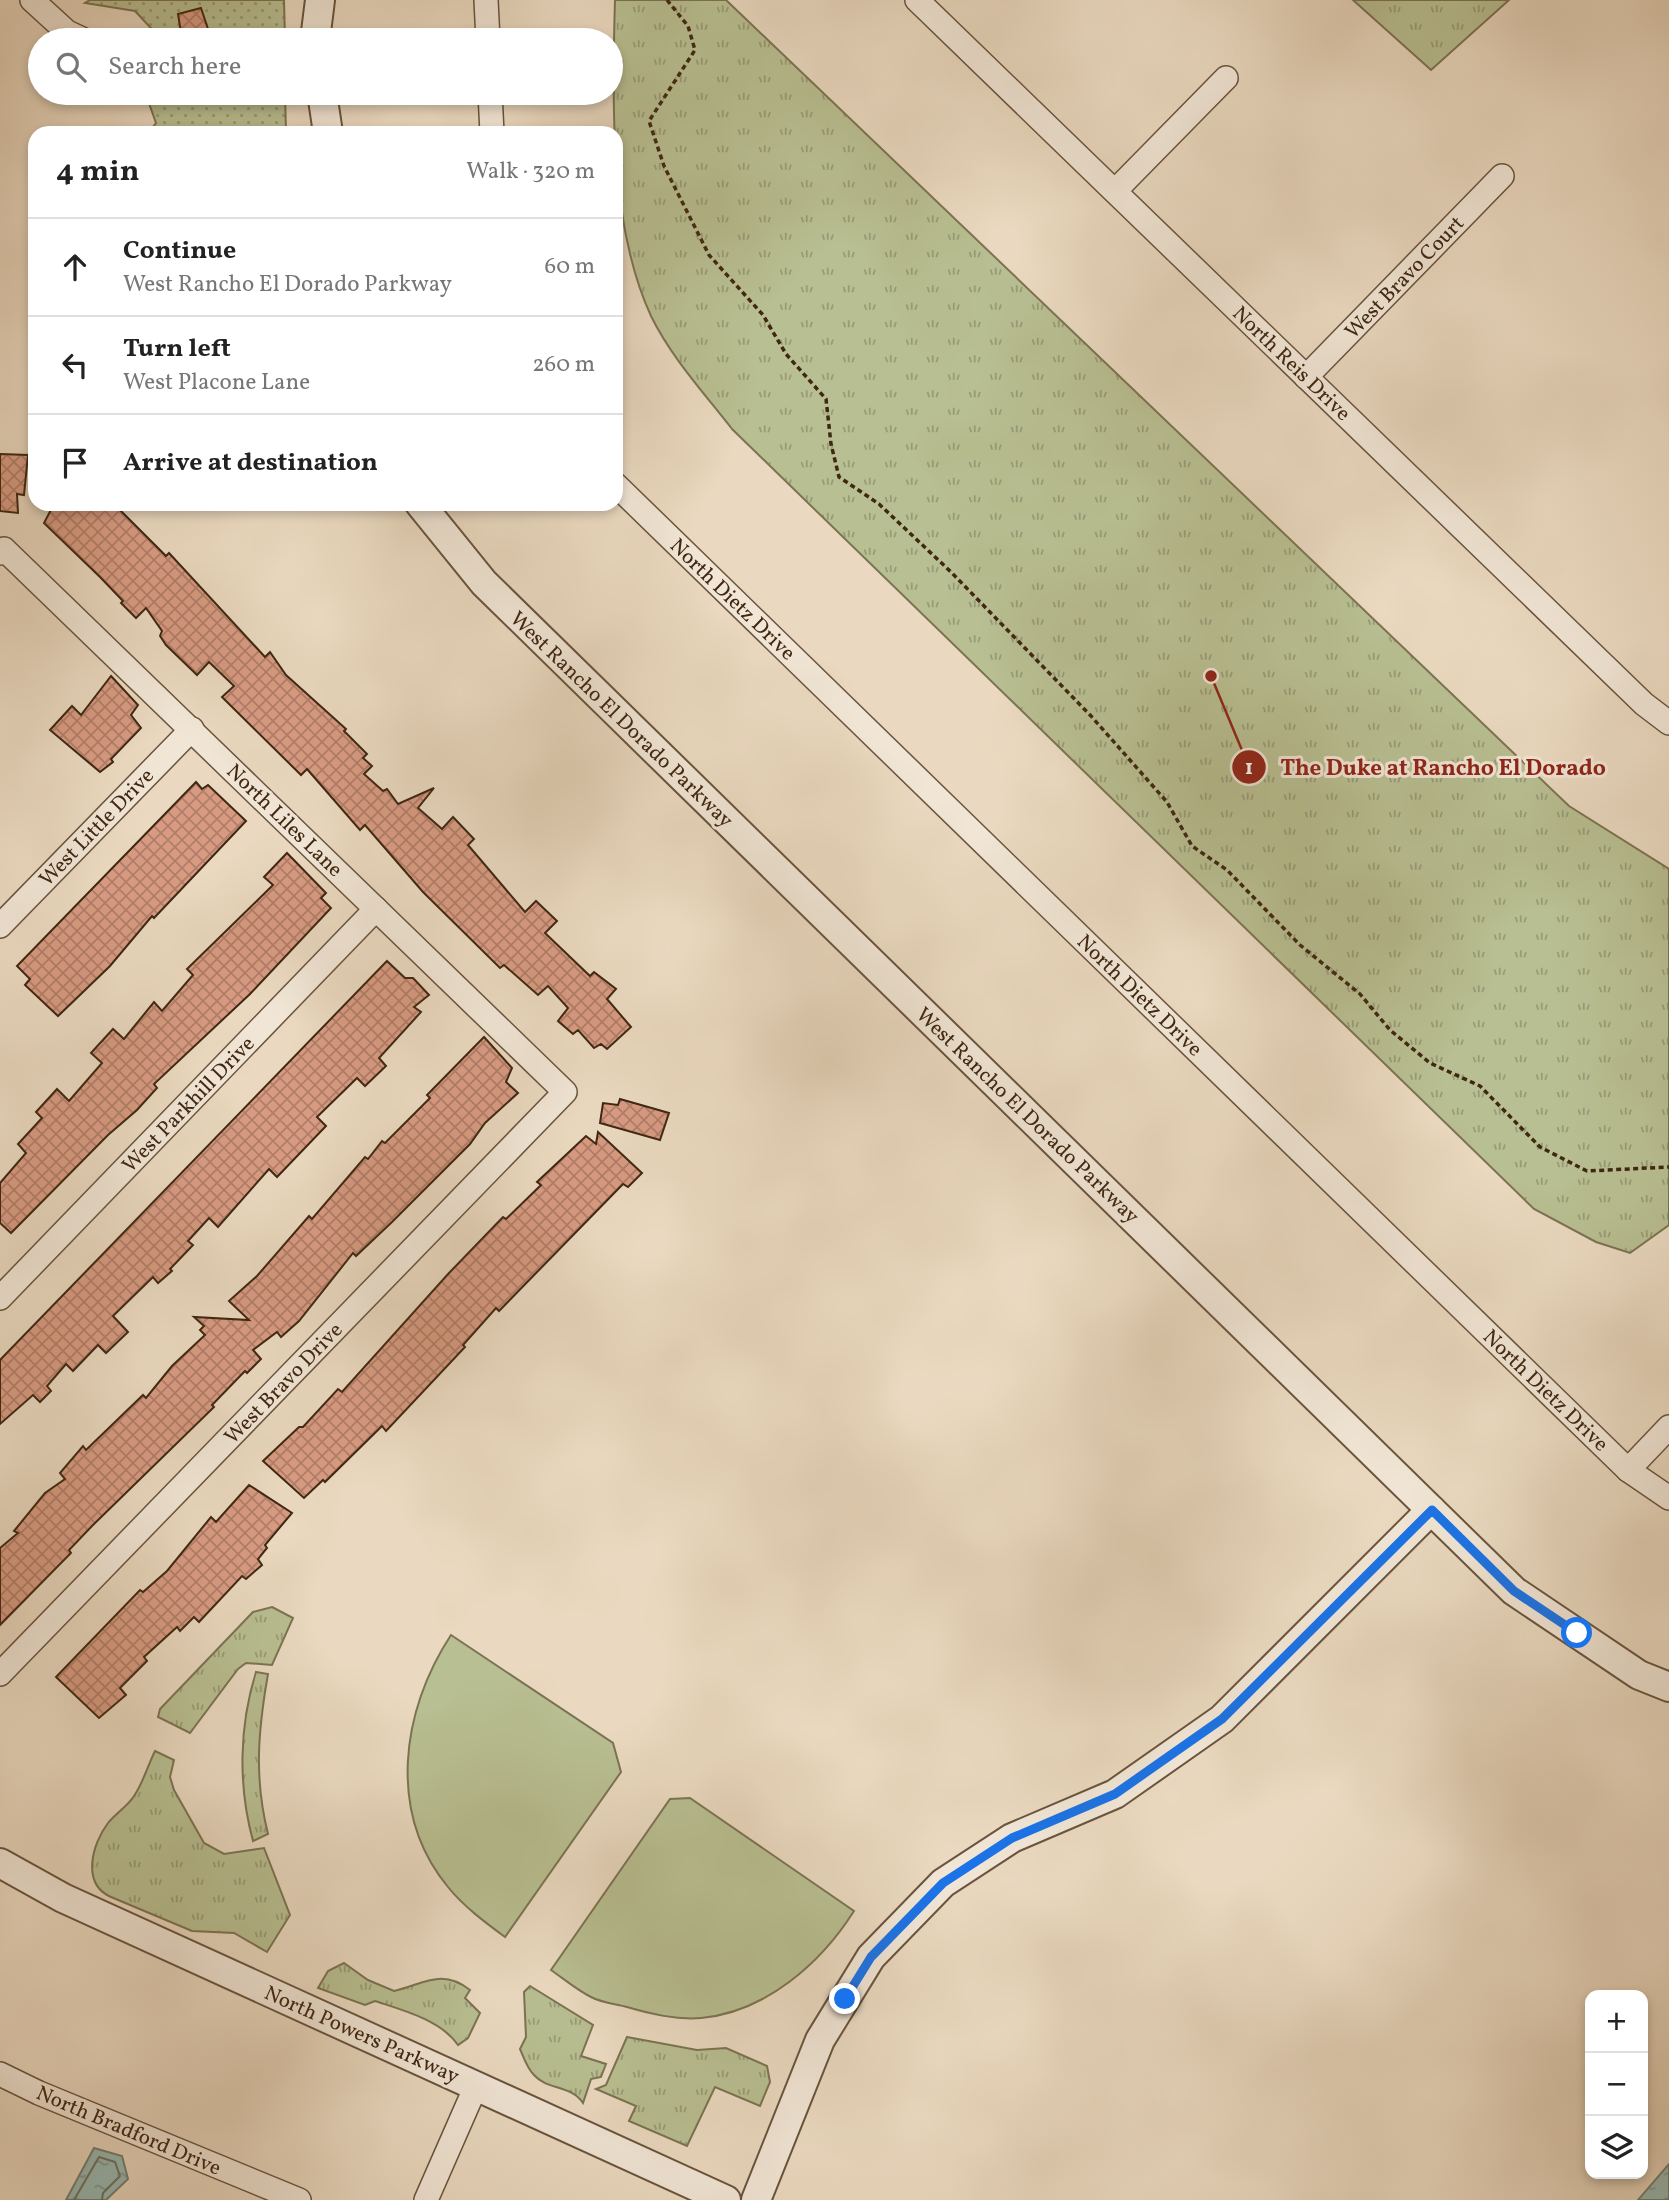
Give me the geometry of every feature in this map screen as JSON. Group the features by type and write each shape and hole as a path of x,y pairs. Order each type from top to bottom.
{"street":[{"path":"32,0 63,28"},
{"path":"316,28 320,0"},
{"path":"486,0 487,28"},
{"name":"North Reis Drive","path":"917,0 1634,694 1669,723"},
{"path":"1115,191 1227,78"},
{"path":"324,105 327,126"},
{"path":"491,105 492,126"},
{"name":"West Bravo Court","path":"1306,377 1502,176"},
{"name":"North Dietz Drive","path":"623,492 1628,1470 1669,1498"},
{"name":"West Rancho El Dorado Parkway","path":"426,511 484,583 1514,1591 1639,1675 1669,1687"},
{"name":"North Liles Lane","path":"2,551 192,729 565,1093"},
{"name":"West Little Drive","path":"0,926 192,729"},
{"name":"West Parkhill Drive","path":"0,1298 376,909"},
{"name":"West Bravo Drive","path":"0,1674 565,1093"},
{"path":"1628,1470 1669,1427"},
{"path":"756,2200 820,2040 871,1957 943,1883 1012,1838 1115,1794 1222,1719 1432,1510"},
{"name":"North Powers Parkway","path":"0,1863 63,1898 726,2200"},
{"name":"North Bradford Drive","path":"0,2074 39,2093 299,2200"},
{"path":"426,2200 476,2086"}],"path":[{"path":"667,0 688,26 695,50 649,121 664,166 709,255 763,315 786,354 826,399 831,444 839,477 879,504 951,572 1091,716 1167,802 1192,846 1227,870 1300,945 1360,994 1390,1030 1430,1063 1480,1086 1539,1147 1587,1171 1669,1167"}],"green space":[{"path":"90,0 284,0 285,28 151,28 135,11 85,3"},
{"path":"615,0 726,0 1569,806 1669,869 1669,1225 1630,1253 1596,1242 1534,1209 732,429 668,346 651,316 637,280 623,219 623,126 614,126 614,105 623,105 623,28 614,28"},
{"path":"1353,0 1509,0 1431,70"},
{"path":"150,105 285,105 286,126 154,126 156,123"},
{"path":"272,1607 293,1618 272,1665 246,1663 238,1669 190,1733 158,1717 160,1709 253,1612"},
{"path":"451,1635 613,1743 621,1772 505,1937 448,1887 429,1858 416,1827 409,1795 408,1762 412,1729 421,1696"},
{"path":"256,1672 268,1674 262,1715 259,1774 268,1834 253,1841 245,1799 243,1756 246,1713"},
{"path":"155,1751 174,1760 170,1777 174,1790 204,1843 224,1854 264,1848 290,1915 267,1952 234,1933 192,1931 111,1897 96,1883 92,1863 97,1842 108,1823 134,1796"},
{"path":"690,1798 854,1911 825,1949 790,1982 748,2006 725,2014 701,2018 673,2017 591,1997 551,1970 670,1799"},
{"path":"344,1963 368,1980 394,1991 433,1980 460,1983 470,1990 465,1998 480,2013 468,2038 458,2045 442,2029 420,2017 375,2001 365,2005 318,1988 328,1971"},
{"path":"530,1986 593,2025 581,2056 606,2064 601,2077 591,2079 583,2103 572,2093 539,2080 526,2063 520,2049 526,2037 524,1992"},
{"path":"627,2037 697,2050 726,2048 767,2066 770,2082 760,2106 715,2087 687,2146 629,2121 636,2106 596,2089 606,2085"}],"water":[{"path":"94,2148 122,2156 128,2179 106,2200 66,2200"},
{"path":"1669,2164 1669,2200 1638,2200"}],"building":[{"path":"201,8 208,28 180,28 178,14"},
{"path":"0,454 28,455 24,495 17,494 18,513 0,511"},
{"path":"50,511 121,511 166,556 169,553 265,657 270,652 286,675 346,729 344,731 367,754 363,758 372,766 364,774 383,791 387,789 398,804 434,788 418,808 442,829 453,817 474,839 468,845 525,912 536,901 557,921 545,933 590,976 594,972 616,989 607,999 631,1027 607,1049 601,1044 594,1048 578,1030 573,1034 558,1021 568,1008 548,986 538,995 504,965 500,968 423,892 365,825 360,830 307,769 301,775 222,697 234,686 209,662 197,675 166,645 160,636 162,631 146,608 136,618 100,577 44,523"},
{"path":"111,676 138,705 131,715 141,728 111,759 113,762 100,772 50,730 72,706 81,715"},
{"path":"196,782 202,789 208,785 246,821 154,918 152,916 110,966 58,1016 25,985 30,979 17,966"},
{"path":"287,853 326,893 321,898 331,908 250,994 154,1084 157,1088 137,1110 108,1135 11,1233 0,1223 0,1183 26,1153 18,1144 42,1118 36,1112 57,1089 69,1101 102,1063 91,1053 113,1029 124,1039 154,1002 162,1011 193,975 187,969 273,885 264,877"},
{"path":"387,961 405,978 413,978 429,995 414,1007 421,1012 379,1058 386,1066 365,1086 357,1078 317,1117 326,1126 277,1177 269,1169 218,1227 209,1218 188,1241 193,1245 170,1269 172,1271 158,1283 153,1277 113,1316 128,1332 106,1353 98,1345 73,1371 66,1364 47,1386 51,1391 40,1402 33,1395 0,1424 0,1360"},
{"path":"484,1037 512,1068 506,1082 518,1093 485,1123 470,1144 392,1222 356,1256 353,1253 299,1321 281,1337 277,1332 253,1350 261,1359 247,1373 245,1371 212,1405 214,1407 92,1526 69,1550 71,1553 0,1625 0,1548 18,1533 14,1531 45,1493 65,1479 60,1473 83,1446 86,1450 143,1395 146,1398 172,1366 205,1335 200,1330 204,1326 194,1317 249,1320 229,1301 257,1276 309,1216 312,1219 365,1157 368,1159 382,1141 385,1143 430,1098 427,1095"},
{"path":"620,1099 669,1113 660,1140 600,1123 603,1103 618,1105"},
{"path":"598,1132 642,1173 628,1187 623,1184 499,1311 496,1308 463,1345 465,1347 386,1431 382,1426 325,1482 323,1480 304,1498 263,1461 299,1427 303,1427 338,1389 342,1392 449,1273 503,1217 506,1219 541,1185 537,1182 586,1136 596,1144"},
{"path":"249,1485 292,1513 265,1545 267,1548 258,1559 262,1565 246,1579 242,1576 199,1622 194,1617 180,1631 177,1627 144,1657 147,1661 120,1688 126,1695 99,1718 56,1677 140,1590 143,1592 167,1571 211,1517 216,1522"}],"place":[{"name":"The Duke at Rancho El Dorado","path":"1211,676"}],"route":[{"path":"845,1999 871,1957 943,1883 1012,1838 1115,1794 1222,1719 1339,1599 1432,1510 1514,1591 1577,1633"}]}
